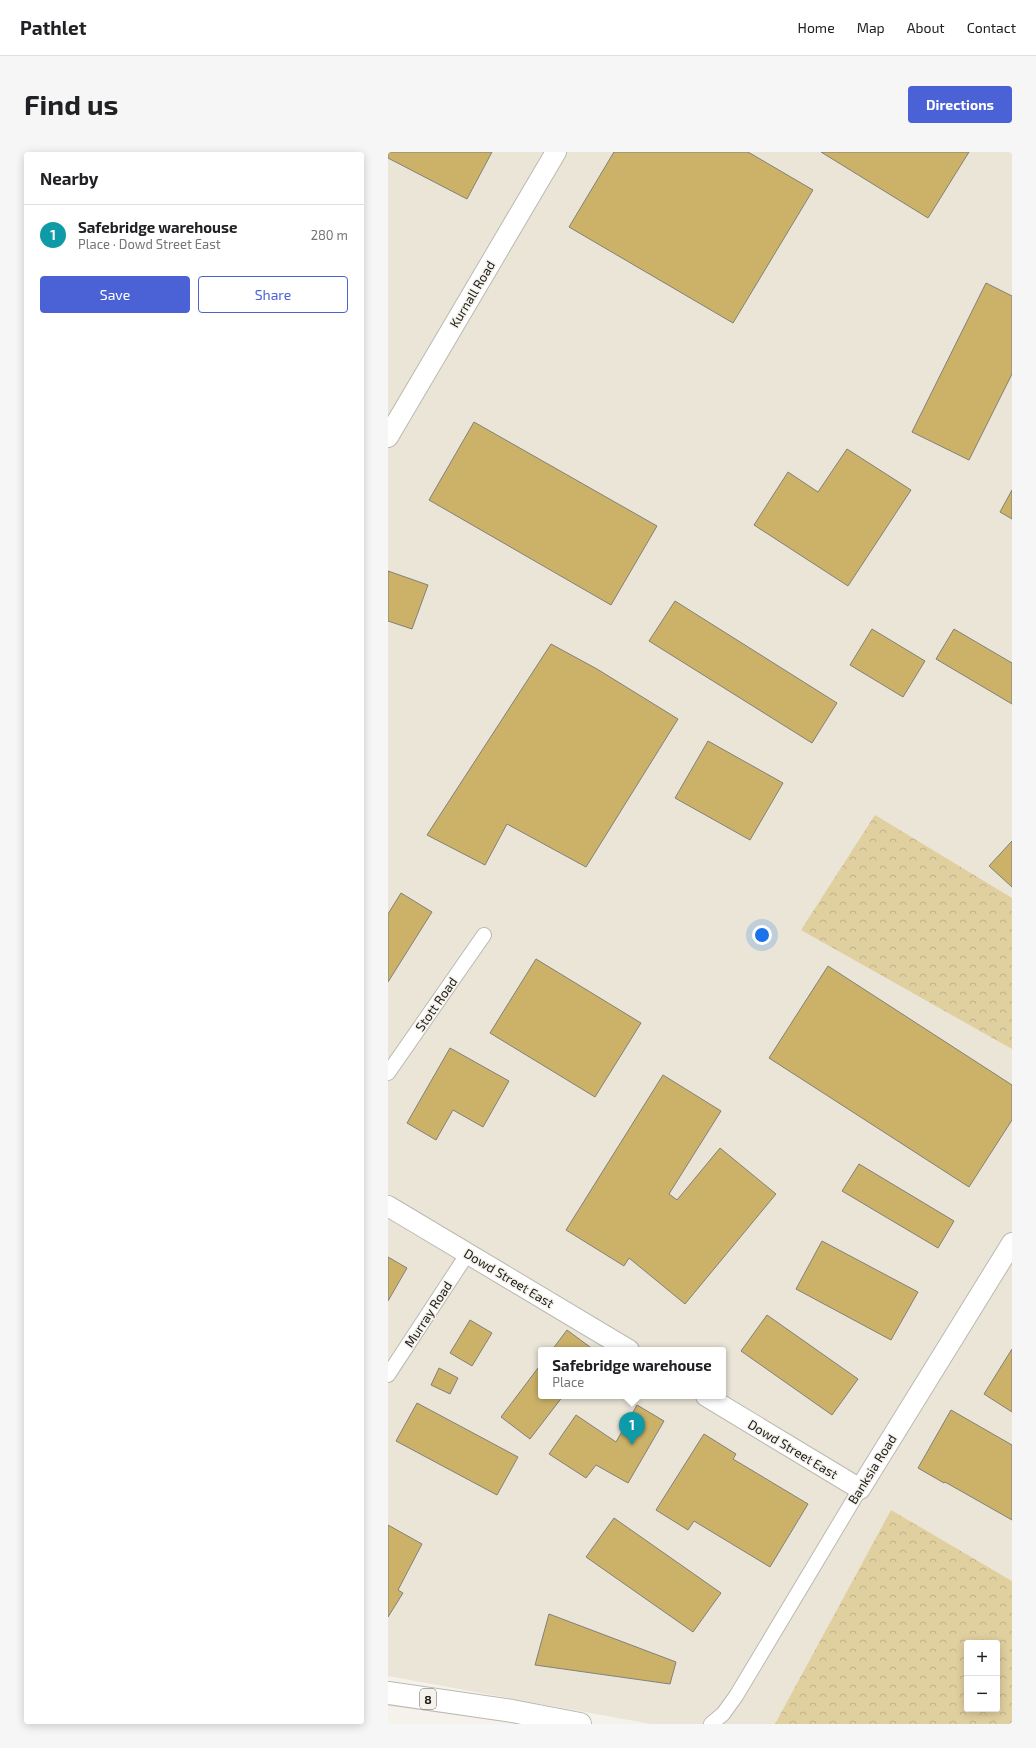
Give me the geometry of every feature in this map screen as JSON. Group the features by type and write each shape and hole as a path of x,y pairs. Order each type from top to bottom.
{"highway":[{"name":"8","path":"388,1693 490,1708 580,1724"}],"street":[{"name":"Kurnall Road","path":"388,437 556,152"},
{"name":"Stott Road","path":"388,1073 484,935"},
{"name":"Dowd Street East","path":"388,1206 624,1347"},
{"name":"Banksia Road","path":"711,1724 723,1714 736,1696 860,1489 1012,1244"},
{"name":"Murray Road","path":"388,1375 468,1253"},
{"name":"Dowd Street East","path":"711,1399 860,1489"},
{"name":"Banksia Road","path":"727,1724 730,1710 736,1696"}],"shaded area":[{"path":"388,152 1012,152 1012,1581 891,1511 775,1724 651,1724 388,1676"}],"green space":[{"path":"875,815 1012,898 1012,1049 801,930"},
{"path":"891,1510 1012,1581 1012,1724 775,1724"}],"building":[{"path":"388,152 492,152 467,199 388,158"},
{"path":"614,152 748,152 813,190 733,323 569,227"},
{"path":"821,152 969,152 928,218"},
{"path":"986,283 1012,296 1012,374 969,460 912,432"},
{"path":"474,422 657,526 611,605 429,500"},
{"path":"847,449 911,490 848,586 754,525 788,472 818,492"},
{"path":"1012,490 1012,519 1000,512"},
{"path":"388,571 428,585 412,629 388,621"},
{"path":"675,601 837,703 812,743 649,641"},
{"path":"872,629 925,661 903,697 850,665"},
{"path":"954,629 1012,663 1012,704 936,659"},
{"path":"551,644 597,669 678,719 586,867 507,824 485,865 427,835"},
{"path":"708,741 783,783 750,840 675,798"},
{"path":"1012,841 1012,887 989,866"},
{"path":"401,893 432,912 388,982 388,914"},
{"path":"536,959 641,1023 595,1097 490,1033"},
{"path":"828,966 1012,1085 1012,1120 969,1187 769,1058"},
{"path":"450,1048 509,1081 483,1127 453,1110 436,1140 407,1123"},
{"path":"663,1075 721,1111 669,1194 677,1200 720,1148 776,1194 685,1304 629,1258 624,1266 566,1230"},
{"path":"859,1164 954,1221 938,1248 842,1191"},
{"path":"822,1241 918,1292 891,1340 796,1289"},
{"path":"388,1257 407,1268 388,1301"},
{"path":"767,1315 858,1379 832,1415 741,1351"},
{"path":"470,1320 492,1333 472,1366 450,1353"},
{"path":"567,1330 590,1347 554,1347"},
{"path":"1012,1349 1012,1412 984,1394"},
{"path":"439,1368 458,1378 450,1394 431,1385"},
{"path":"538,1368 538,1399 561,1399 530,1439 501,1417"},
{"path":"417,1403 518,1457 497,1495 396,1441"},
{"path":"637,1405 664,1421 628,1483 596,1465 586,1478 549,1454 576,1415 616,1442"},
{"path":"951,1410 1012,1445 1012,1520 918,1468"},
{"path":"704,1434 736,1454 733,1459 808,1504 770,1567 694,1521 688,1530 656,1510"},
{"path":"614,1518 721,1593 693,1632 586,1557"},
{"path":"388,1525 422,1544 398,1590 403,1593 388,1617"},
{"path":"549,1614 676,1662 670,1684 535,1665"}],"place":[{"name":"Safebridge warehouse","path":"632,1445"}]}
